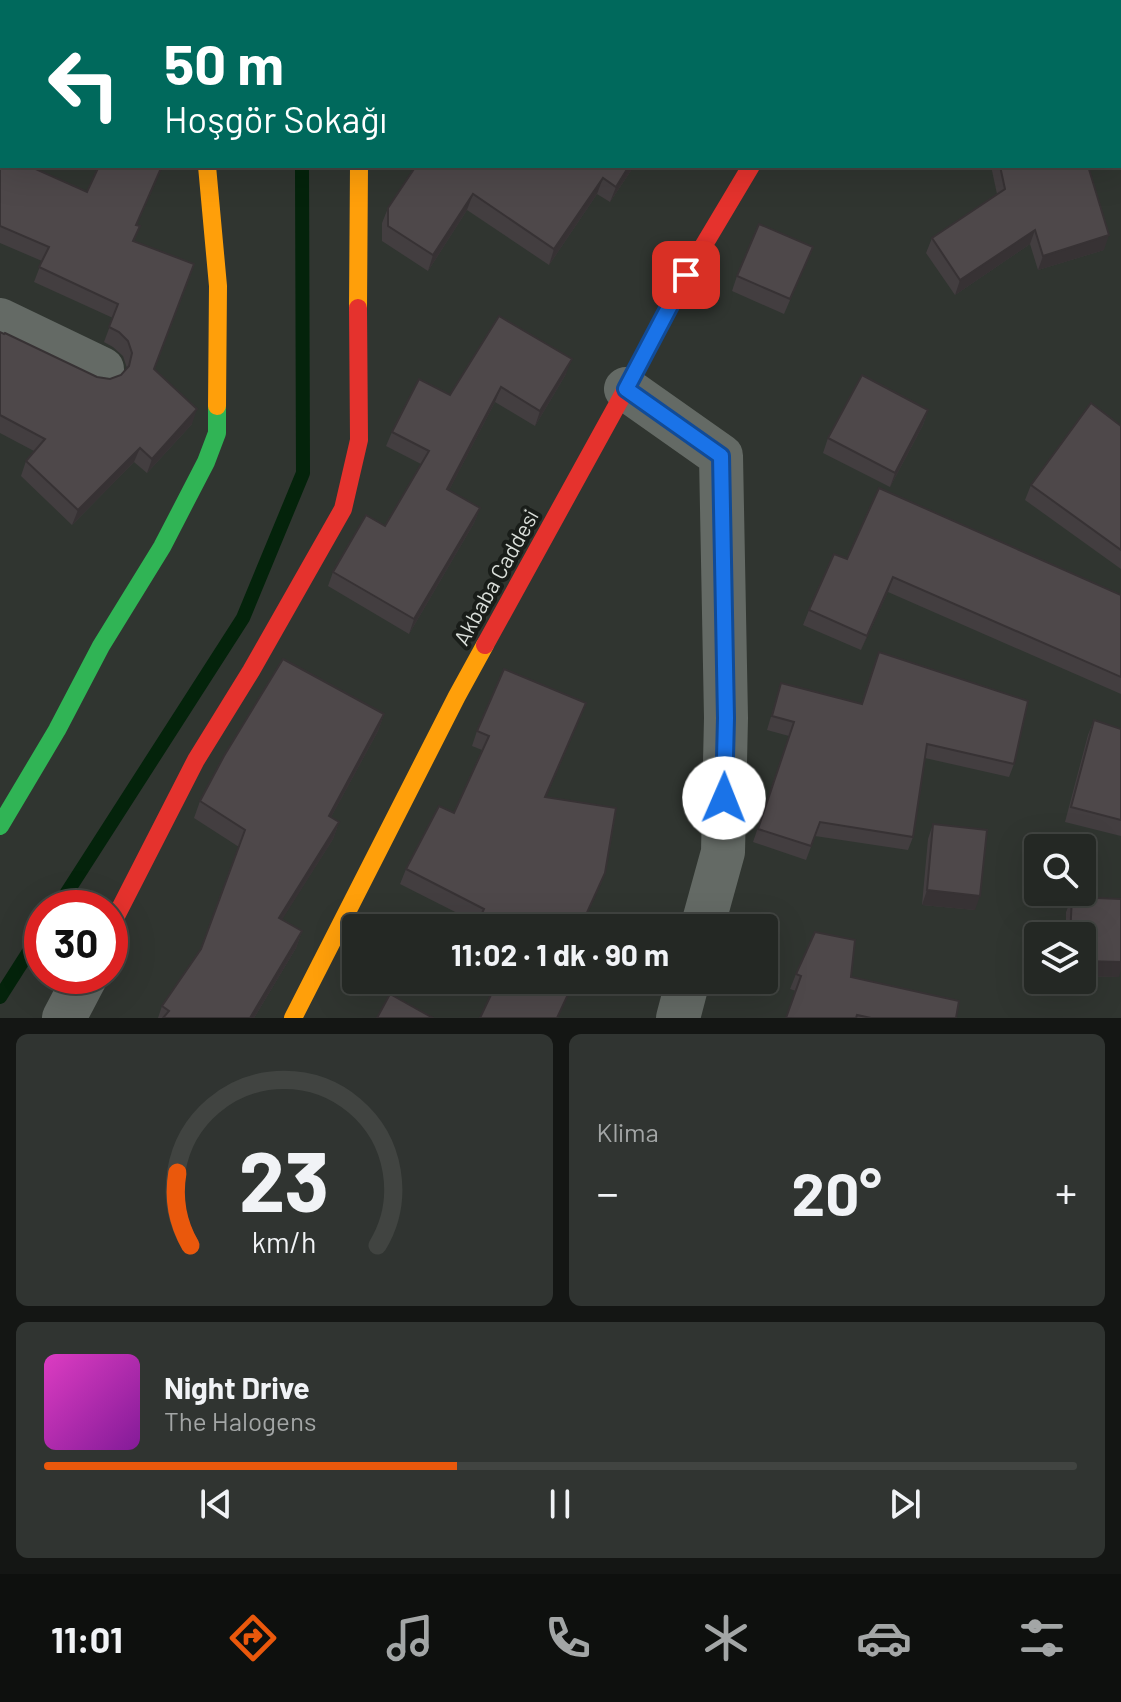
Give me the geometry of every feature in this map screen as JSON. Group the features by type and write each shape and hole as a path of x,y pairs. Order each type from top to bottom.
{"street":[{"path":"0,826 57,730 101,646 162,547 206,462 217,433 218,286 207,168"},
{"path":"128,893 196,760 251,671 343,509 359,440 359,168"},
{"name":"Akbaba Caddesi","path":"293,1018 457,696 686,275 750,168"},
{"path":"0,320 102,369"},
{"path":"626,389 721,456 726,718 723,852 706,914"},
{"path":"64,1018 77,994"},
{"path":"678,1018 684,994"}],"building":[{"path":"0,168 33,168 87,192 98,168 161,168 136,225 140,226 133,241 194,264 154,369 197,409 152,459 140,448 78,510 26,461 45,439 0,415 0,332 97,377 110,379 121,375 129,366 132,353 128,341 109,327 118,304 39,267 49,247 0,226"},
{"path":"415,168 628,168 616,187 603,178 554,249 473,194 433,255 388,226 388,208"},
{"path":"1000,168 1089,168 1109,235 1043,256 1035,230 960,280 932,238 1005,189"},
{"path":"759,224 813,247 790,299 737,276"},
{"path":"499,316 572,359 540,411 501,387 447,489 480,508 414,619 333,572 366,515 385,526 429,451 392,432 419,379 450,395"},
{"path":"862,375 928,410 895,473 828,438"},
{"path":"1091,403 1121,426 1121,550 1031,485"},
{"path":"879,488 1121,595 1121,677 893,577 867,636 809,610 834,554 847,559"},
{"path":"879,652 1028,701 1014,764 927,744 913,837 820,822 811,846 758,829 794,722 772,716 781,683 862,704"},
{"path":"283,659 384,714 329,816 339,822 279,918 302,931 250,1018 163,1018 169,1011 162,1006 201,949 245,830 200,801"},
{"path":"504,669 586,703 545,797 616,808 605,873 586,914 482,914 484,909 406,869 439,806 454,813 489,736 477,731"},
{"path":"1094,720 1121,729 1121,820 1071,807"},
{"path":"933,824 987,830 980,896 927,890"},
{"path":"1096,898 1121,899 1121,962 1096,961 1096,922 1071,922 1072,906 1096,906"},
{"path":"815,932 855,940 851,977 959,1001 956,1018 871,1018 857,1015 856,1018 786,1018 801,976 796,974"},
{"path":"390,994 433,1018 377,1018"},
{"path":"491,994 568,994 557,1018 480,1018"}],"waterway":[{"path":"69,890 243,618 303,473 302,168"},
{"path":"0,997 24,959"}],"traffic: fast":[{"path":"0,826 57,730 101,646 162,547 206,462 217,433 217,406"}],"traffic: slow":[{"path":"207,168 218,286 217,406"},
{"path":"358,308 359,168"},
{"path":"293,1018 485,645"}],"traffic: jam":[{"path":"485,645 686,275 750,168"},
{"path":"128,893 196,760 251,671 343,509 359,440 358,308"}],"route":[{"path":"686,275 626,389 721,456 726,718 724,798"}]}
